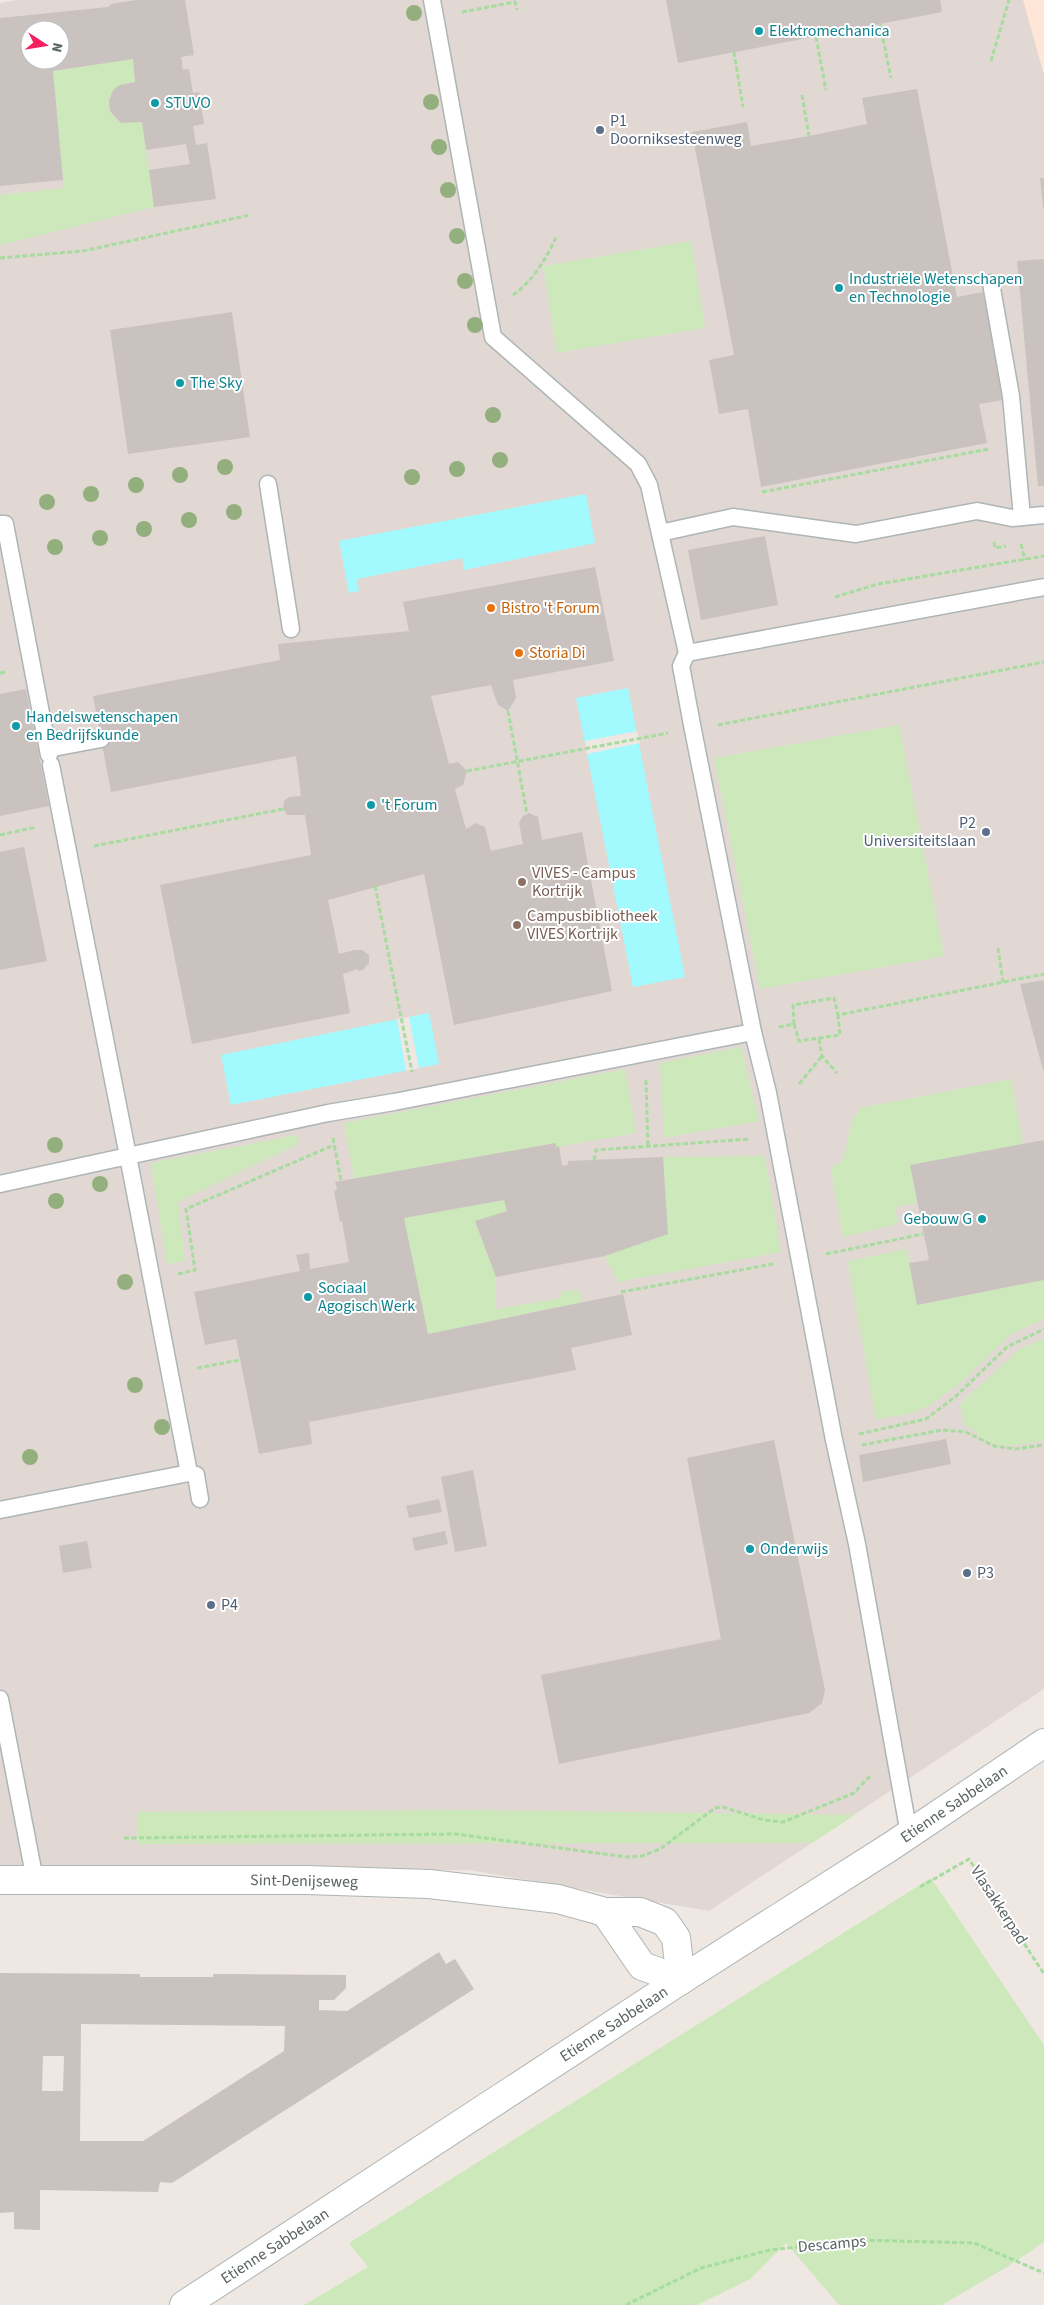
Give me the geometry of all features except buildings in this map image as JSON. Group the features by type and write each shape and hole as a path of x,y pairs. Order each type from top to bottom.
{"street":[{"name":"Etienne Sabbelaan","path":"184,2305 681,1980 909,1834 1044,1743"},
{"name":"Sint-Denijseweg","path":"0,1880 306,1880 429,1884 558,1898 605,1912 640,1912 665,1922 676,1938 681,1980"},
{"path":"605,1912 642,1966 681,1980"}],"lane":[{"path":"432,0 493,337 638,464 650,485 687,653 682,666 693,730 753,1032 768,1093 835,1446 856,1544 909,1834"},
{"path":"991,283 1010,396 1022,518"},
{"path":"268,484 291,629"},
{"path":"660,533 733,517 856,534 977,511 1012,518 1044,515"},
{"path":"0,524 5,524 66,851 153,1281 189,1473"},
{"path":"687,653 1044,587"},
{"path":"49,756 101,739"},
{"path":"0,1184 328,1113 644,1055 753,1032"},
{"path":"0,1510 189,1473 196,1475 200,1499"},
{"path":"0,1699 35,1880"}],"path":[{"path":"991,60 1009,1"},
{"path":"435,18 515,2 517,10"},
{"path":"880,24 891,78"},
{"path":"816,36 826,90"},
{"path":"734,52 743,107"},
{"path":"802,95 809,136"},
{"path":"0,258 83,251 250,215"},
{"path":"488,312 521,290 548,256 556,237"},
{"path":"756,492 992,448"},
{"path":"693,730 1044,662"},
{"path":"508,710 527,814"},
{"path":"467,771 638,738"},
{"path":"66,851 283,809"},
{"path":"0,835 61,822"},
{"path":"375,886 412,1070"},
{"path":"998,948 1003,982"},
{"path":"838,1015 1044,974"},
{"path":"834,998 838,1015 840,1034 799,1041 794,1024 793,1005 834,998"},
{"path":"753,1032 794,1024"},
{"path":"819,1039 822,1056 837,1073"},
{"path":"644,1055 648,1148"},
{"path":"799,1084 822,1056"},
{"path":"328,1113 341,1181"},
{"path":"594,1160 596,1150 648,1148 776,1137"},
{"path":"153,1281 194,1270 186,1209 334,1144"},
{"path":"621,1292 923,1234"},
{"path":"835,1446 926,1419 955,1397 1007,1347 1044,1328"},
{"path":"170,1373 240,1360"},
{"path":"835,1446 942,1430 966,1432 994,1446 1008,1448 1044,1445"},
{"path":"124,1838 456,1834 627,1857 642,1856 660,1849 715,1808 724,1807 764,1820 783,1822 854,1792 872,1774"},
{"name":"Vlasakkerpad","path":"920,1887 969,1858 1044,1974"},
{"name":"Descamps","path":"626,2305 701,2268 770,2250 859,2240 974,2244 1044,2273"}],"shaded area":[{"name":"VIVES - Campus Kortrijk","path":"18,0 1023,0 1044,75 1044,1689 709,1911 469,1870 0,1872 0,3"},
{"path":"1023,0 1044,0 1044,75"}],"green space":[{"path":"133,59 135,82 126,84 113,91 108,103 110,110 121,123 142,122 154,207 0,245 0,195 64,188 53,71 70,70 70,68"},
{"path":"691,241 705,328 557,353 543,266"},
{"path":"899,725 944,956 760,989 714,758"},
{"path":"741,1047 759,1121 664,1138 660,1063"},
{"path":"625,1069 636,1133 556,1147 555,1143 354,1179 344,1123"},
{"path":"1011,1079 1023,1144 910,1165 917,1203 895,1207 898,1224 843,1237 831,1169 843,1160 852,1121 860,1108"},
{"path":"297,1135 298,1144 178,1202 185,1261 167,1264 151,1163"},
{"path":"765,1156 781,1252 618,1282 605,1256 668,1234 663,1157"},
{"path":"504,1200 507,1211 475,1222 496,1277 496,1309 561,1298 561,1292 579,1290 583,1302 428,1334 404,1218"},
{"path":"907,1249 917,1305 1044,1280 1044,1319 1011,1334 960,1383 933,1403 913,1413 876,1419 848,1261"},
{"path":"1044,1338 1044,1440 1012,1445 996,1444 965,1426 960,1404 1020,1349"},
{"path":"463,1810 855,1815 812,1843 138,1844 138,1812"},
{"path":"931,1878 1044,2045 1044,2242 1007,2267 942,2305 839,2305 786,2243 750,2279 697,2305 304,2305 368,2267 349,2243"}],"water":[{"path":"586,494 595,543 464,570 462,558 357,579 359,591 349,593 339,541"},
{"path":"628,688 685,977 633,987 576,698"},
{"path":"429,1013 439,1064 231,1105 221,1055"}],"pier":[{"path":"637,731 640,743 587,754 585,741"},
{"path":"409,1017 419,1068 406,1071 397,1019"}],"place":[{"name":"Elektromechanica","path":"759,31"},
{"name":"STUVO","path":"155,103"},
{"name":"P1 Doorniksesteenweg","path":"600,130"},
{"name":"Industriële Wetenschapen en Technologie","path":"839,288"},
{"name":"The Sky","path":"180,383"},
{"name":"Bistro 't Forum","path":"491,608"},
{"name":"Storia Di","path":"519,653"},
{"name":"Handelswetenschapen en Bedrijfskunde","path":"16,726"},
{"name":"'t Forum","path":"371,805"},
{"name":"P2 Universiteitslaan","path":"986,832"},
{"name":"VIVES - Campus Kortrijk","path":"522,882"},
{"name":"Campusbibliotheek VIVES Kortrijk","path":"517,925"},
{"name":"Gebouw G","path":"982,1219"},
{"name":"Sociaal Agogisch Werk","path":"308,1297"},
{"name":"Onderwijs","path":"750,1549"},
{"name":"P3","path":"967,1573"},
{"name":"P4","path":"211,1605"}]}
